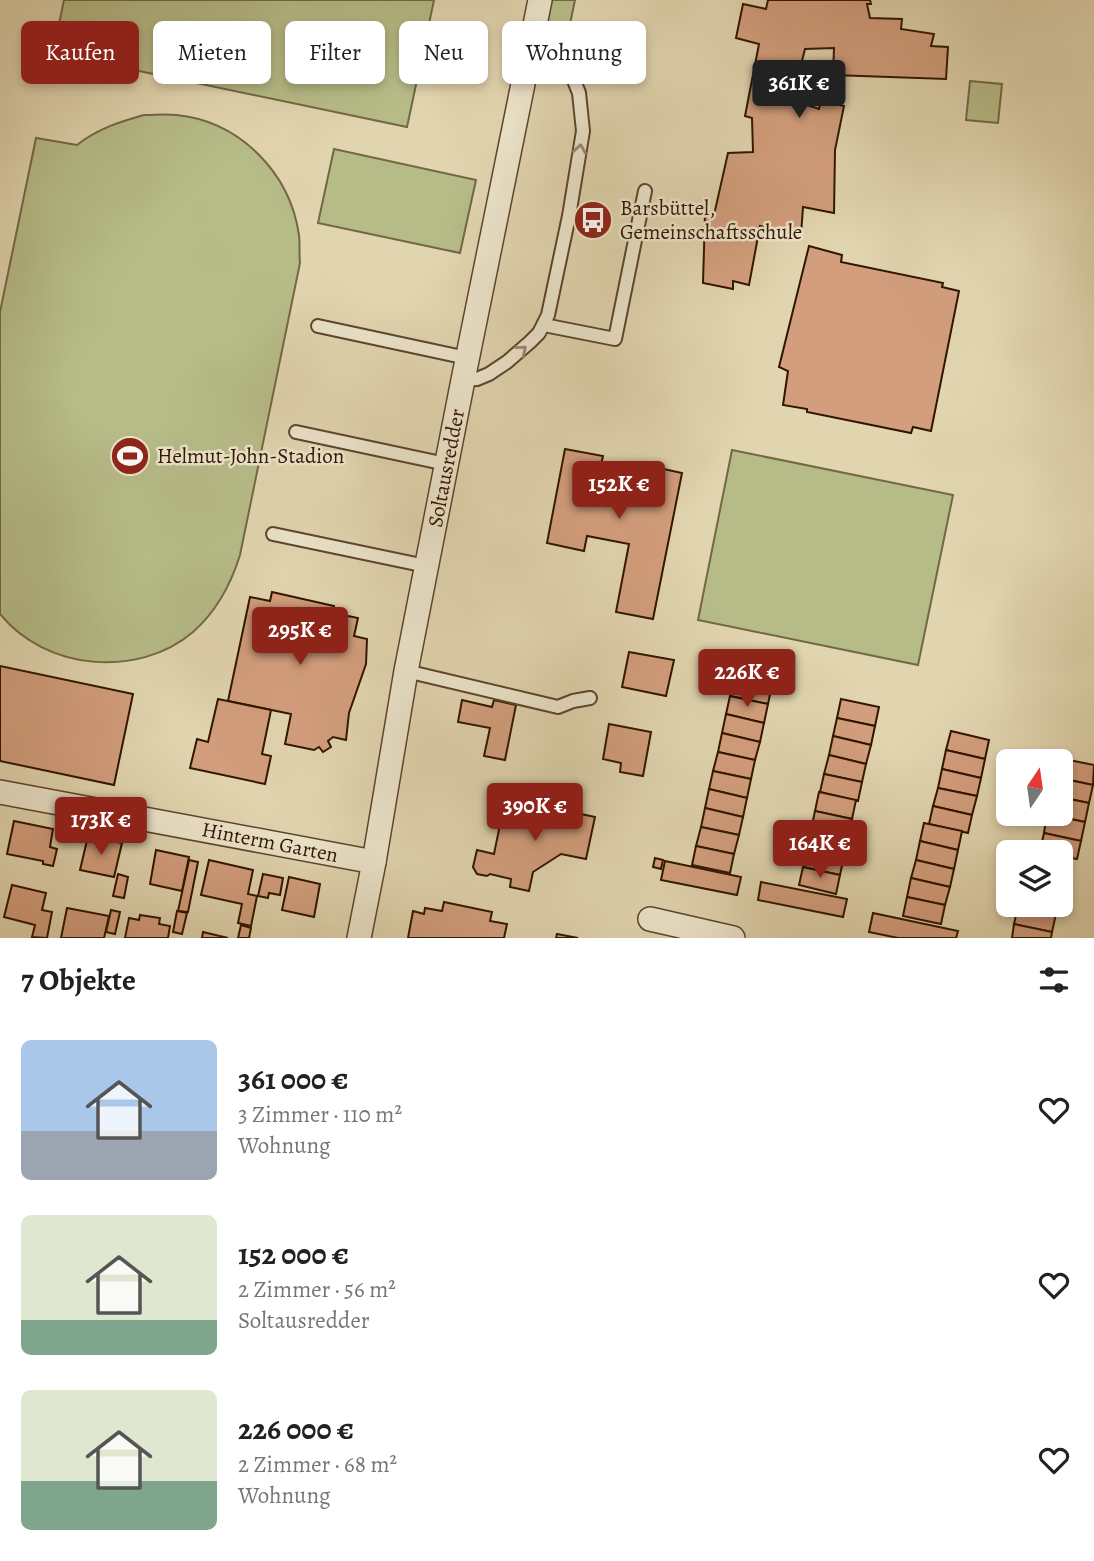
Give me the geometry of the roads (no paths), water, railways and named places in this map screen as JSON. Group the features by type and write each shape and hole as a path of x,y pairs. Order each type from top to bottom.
{"street":[{"name":"Soltausredder","path":"536,21 540,0"},
{"name":"Soltausredder","path":"359,938 426,566 523,84"},
{"name":"Hinterm Garten","path":"0,792 374,862"},
{"path":"650,919 733,938"}],"lane":[{"path":"318,326 465,369 477,379 498,368 530,342 544,325 548,315 569,216 581,144 582,115 575,84"},
{"path":"544,325 615,339 645,191"},
{"path":"296,432 446,464"},
{"path":"273,534 426,566"},
{"path":"406,671 558,707 590,698"}],"place":[{"name":"Barsbüttel, Gemeinschaftsschule","path":"593,220"},
{"name":"Helmut-John-Stadion","path":"130,456"}]}
